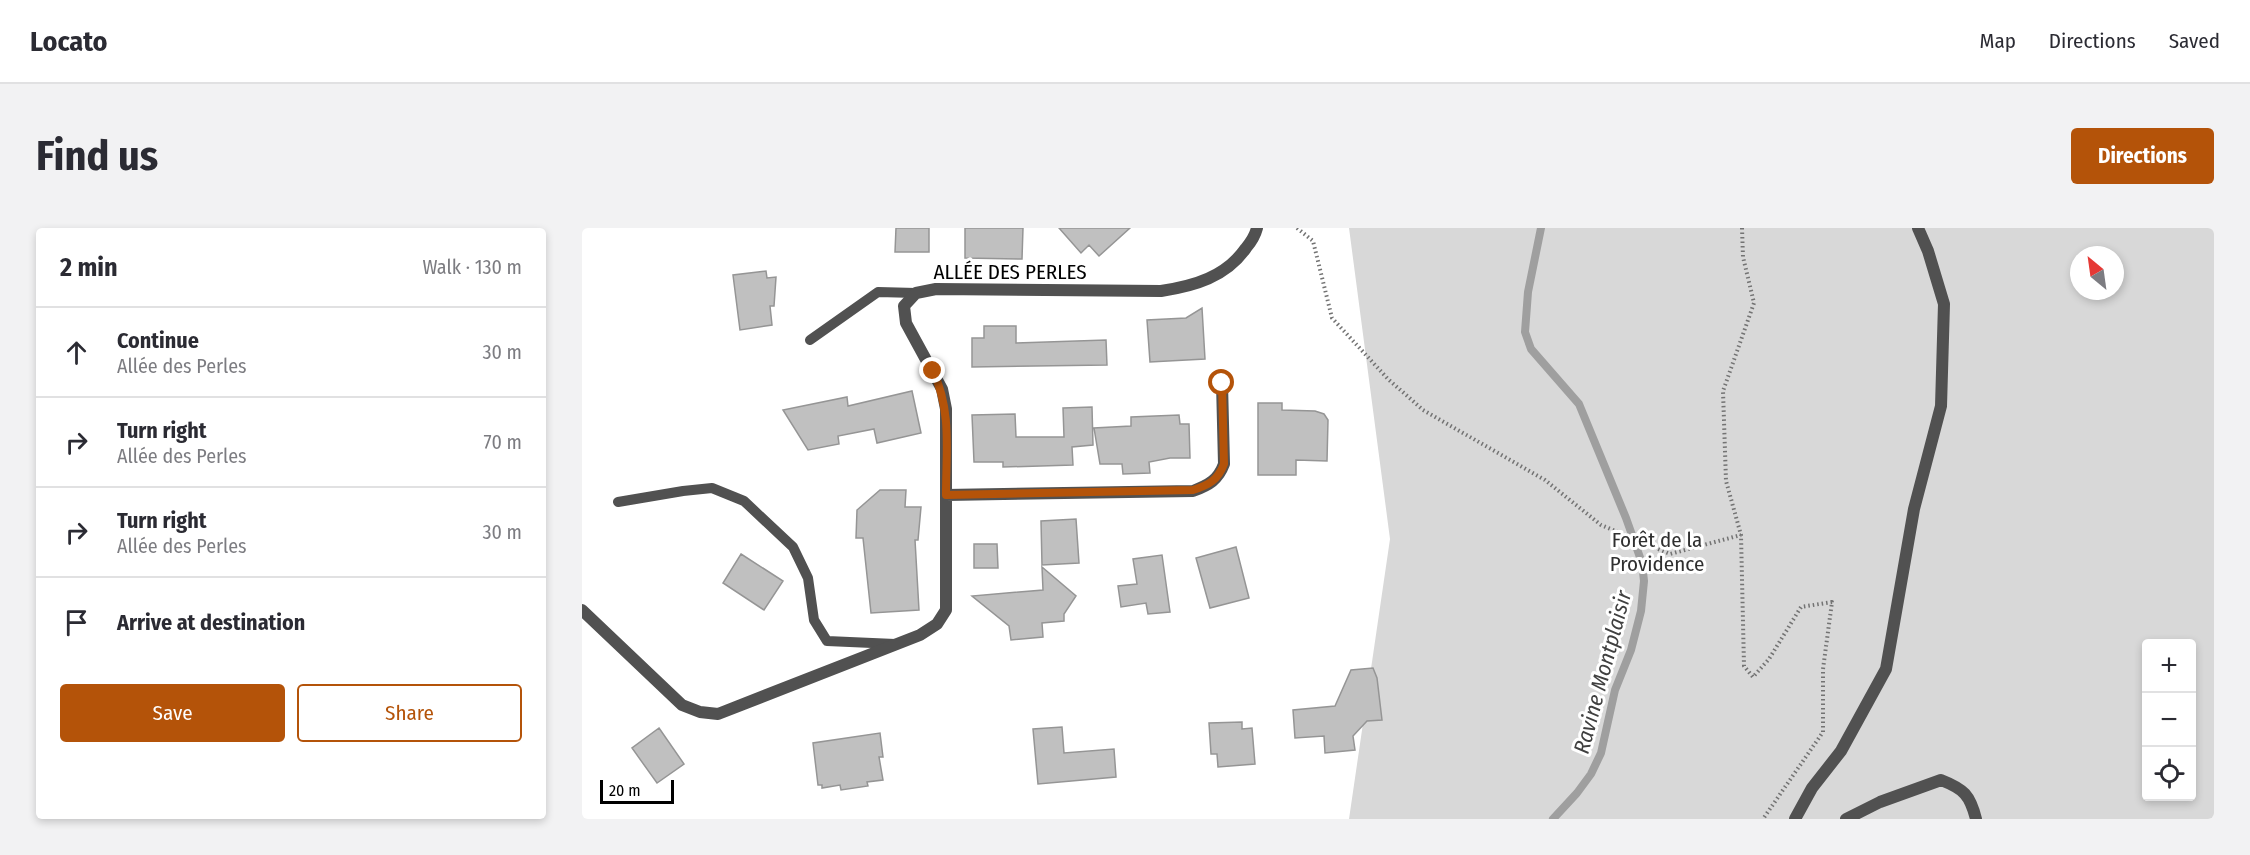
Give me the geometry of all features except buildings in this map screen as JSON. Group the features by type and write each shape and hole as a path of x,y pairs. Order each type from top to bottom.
{"street":[{"name":"ALLÉE DES PERLES","path":"582,610 682,705 700,712 718,714 920,635 937,624 946,610 946,409 942,389 906,323 904,306 916,293 936,289 1161,291 1182,288 1202,282 1237,261 1256,234 1257,228"},
{"path":"1796,819 1812,788 1841,751 1886,669 1914,509 1941,406 1944,304 1928,251 1918,228"},
{"path":"946,495 1193,490 1209,485 1220,475 1224,464 1222,383"},
{"path":"1846,819 1880,802 1941,780 1959,788 1971,801 1976,819"}],"lane":[{"path":"810,340 878,292 916,293"},
{"path":"618,502 712,488 744,501 793,547 808,578 814,620 827,641 896,644"}],"path":[{"path":"1297,228 1313,241 1332,318 1388,379 1423,410 1545,480 1601,525 1670,554 1741,535"},
{"path":"1742,228 1743,257 1754,303 1723,391 1726,481 1741,535 1744,666 1754,677 1769,659 1801,607 1832,602 1823,669 1823,732 1763,819"}],"green space":[{"name":"Forêt de la Providence","path":"1349,228 2214,228 2214,819 1349,819 1390,539"}],"waterway":[{"name":"Ravine Montplaisir","path":"1541,228 1528,292 1525,332 1531,349 1579,404 1626,518 1642,563 1644,581 1641,611 1631,650 1615,690 1601,753 1591,774 1553,819"}],"route":[{"path":"933,371 942,389 946,409 946,495 1193,490 1209,485 1220,475 1224,464 1222,383"}]}
